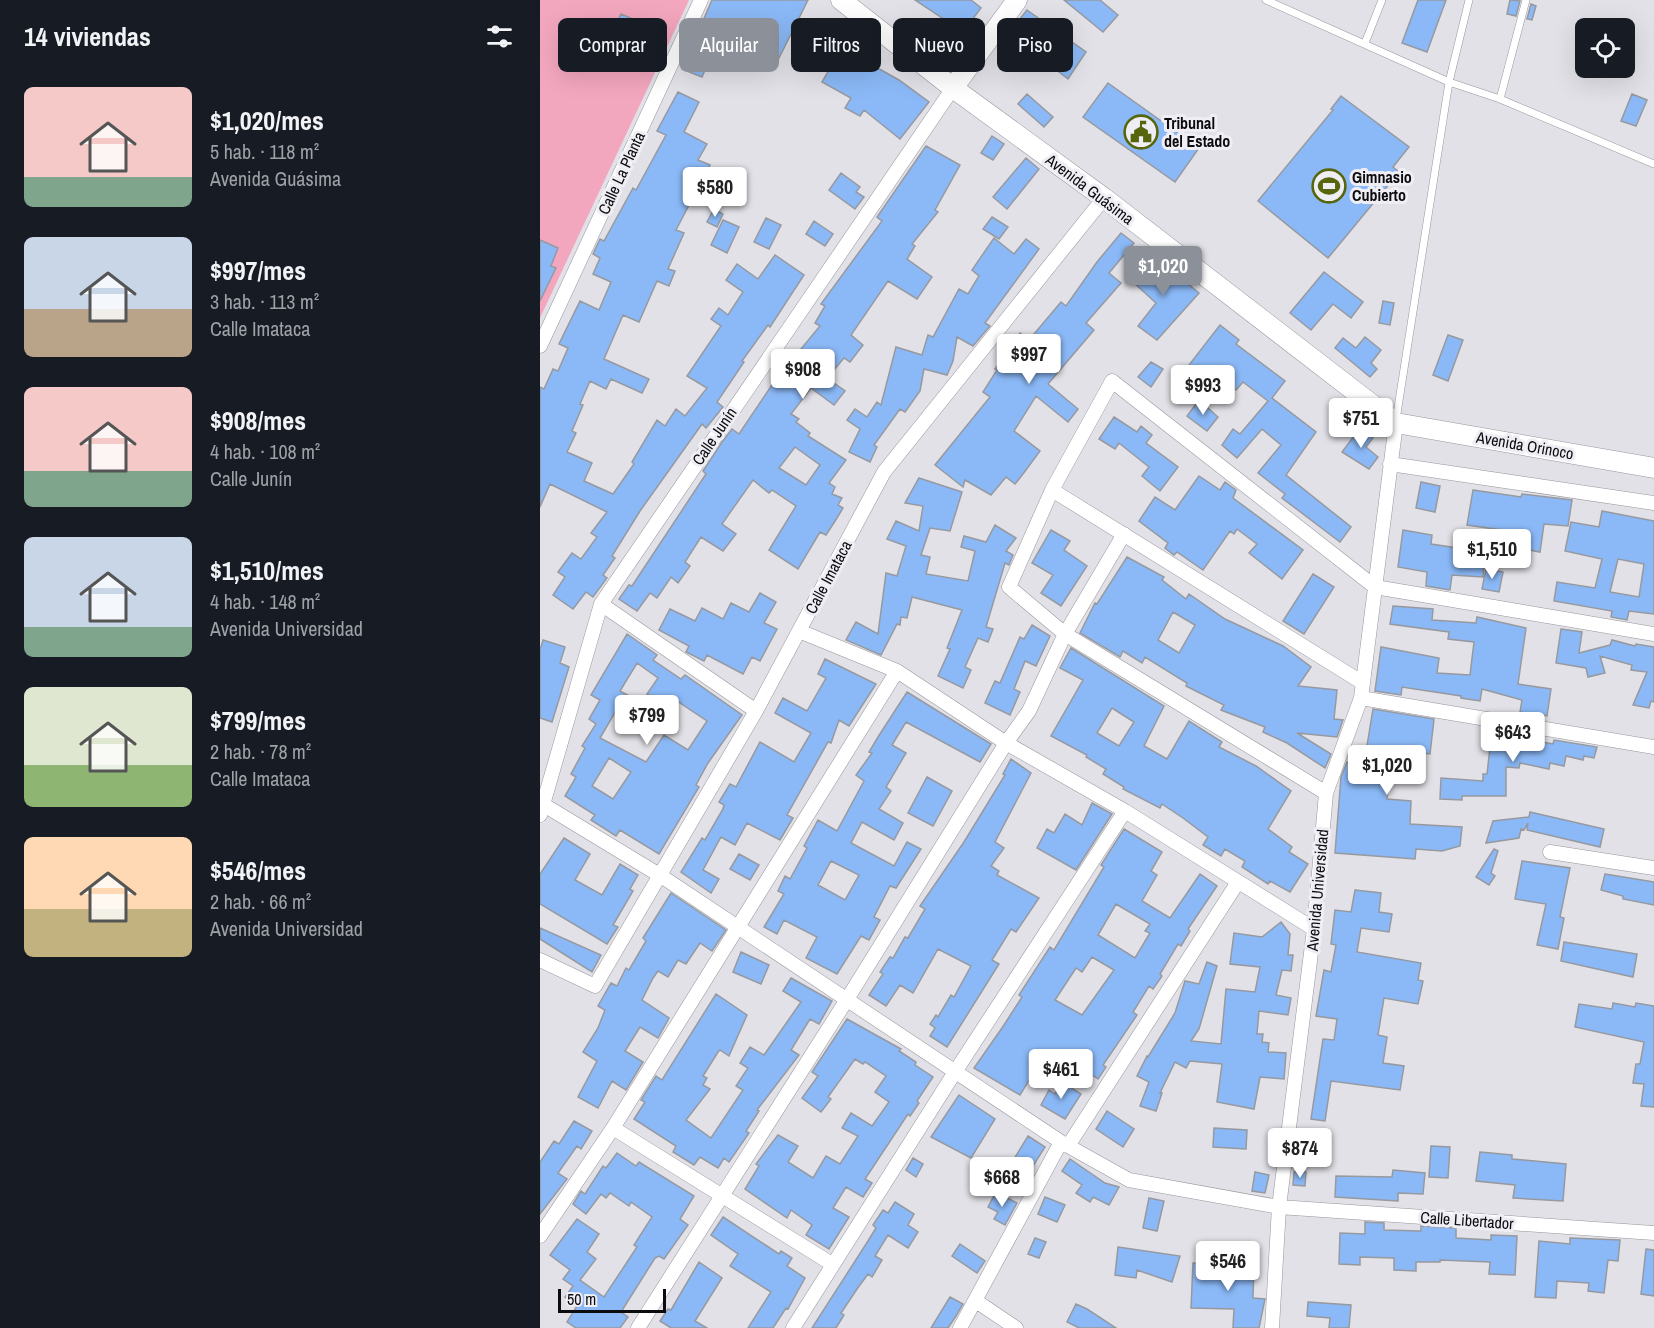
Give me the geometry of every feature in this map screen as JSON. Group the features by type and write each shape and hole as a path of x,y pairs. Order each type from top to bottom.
{"main road":[{"name":"Avenida Guásima","path":"841,0 953,88 1104,198 1396,423"},
{"path":"953,88 1017,0"},
{"name":"Avenida Orinoco","path":"1396,423 1654,468"}],"street":[{"name":"Calle La Planta","path":"540,346 700,0"},
{"name":"Calle Junín","path":"542,810 601,604 953,88"},
{"name":"Calle Imataca","path":"540,960 595,986 756,711 884,472 1104,198"},
{"path":"1326,793 1065,634 1009,586 1053,490 1112,381 1375,587 1654,634"},
{"name":"Avenida Universidad","path":"1272,1328 1279,1207 1314,929 1326,793 1361,698 1396,423"},
{"path":"1390,464 1654,503"},
{"path":"1053,490 1362,682"},
{"path":"638,1328 846,1001 1006,743 1029,711 1065,634 1124,534"},
{"path":"601,604 756,711"},
{"path":"799,631 897,671 1006,743 1125,811 1314,929"},
{"path":"540,1236 613,1128 897,671"},
{"path":"1361,698 1654,747"},
{"name":"Calle Libertador","path":"542,810 661,876 1064,1144 1129,1180 1279,1207 1654,1233"},
{"path":"793,1328 955,1072 1125,811"},
{"path":"1550,852 1654,868"},
{"path":"960,1328 1064,1144 1238,882"},
{"path":"613,1128 832,1264"},
{"path":"976,1301 1016,1328"}],"lane":[{"path":"1266,0 1449,82 1500,99 1654,164"},
{"path":"1365,43 1382,0"},
{"path":"1396,423 1449,82 1468,0"},
{"path":"1500,99 1526,0"}],"shaded area":[{"path":"540,0 689,0 667,47 667,18 558,18 558,72 655,72 540,318"}],"building":[{"path":"712,0 808,0 799,18 791,18 791,34 779,58 779,18 704,18"},
{"path":"915,0 971,0 981,8 974,18 942,18"},
{"path":"1064,0 1100,0 1118,15 1103,32"},
{"path":"1418,0 1446,0 1427,52 1402,43"},
{"path":"1510,0 1520,1 1516,16 1507,14"},
{"path":"1531,4 1536,6 1532,20 1527,19"},
{"path":"1027,10 1038,18 1021,18"},
{"path":"621,14 630,18 619,18"},
{"path":"1073,43 1086,52 1073,72"},
{"path":"881,70 929,102 900,139 864,110 860,116 845,108 851,98 822,82 828,72 881,72"},
{"path":"690,72 704,72 702,77"},
{"path":"1059,72 1073,72 1068,79"},
{"name":"Tribunal del Estado","path":"1108,83 1199,148 1175,182 1083,117"},
{"path":"678,92 699,102 684,132 707,144 698,160 710,165 676,230 684,233 668,269 675,271 669,286 657,281 639,322 623,315 604,359 649,379 642,393 611,379 606,389 590,381 580,404 583,405 572,431 576,433 567,452 592,463 584,481 613,494 634,464 632,462 657,420 665,426 676,409 685,416 707,388 687,376 721,326 711,319 719,308 728,315 743,292 726,280 737,264 758,279 775,255 804,275 770,327 768,325 742,361 744,362 717,402 723,407 706,428 702,424 640,511 612,556 615,558 603,575 607,578 593,597 586,592 573,609 553,595 565,577 558,572 572,553 581,559 597,537 591,533 607,512 550,484 540,507 540,387 544,389 553,369 558,371 568,348 559,344 580,301 599,310 611,282 593,274 600,258 593,254 600,239 604,241 633,188 636,190 666,135 657,131"},
{"path":"1027,94 1053,117 1044,127 1018,104"},
{"path":"1632,94 1647,100 1636,126 1621,121"},
{"name":"Gimnasio Cubierto","path":"1341,96 1409,147 1393,167 1399,172 1328,258 1258,201 1333,110 1331,109"},
{"path":"992,136 1004,144 993,160 981,153"},
{"path":"926,146 960,165 935,210 938,212 912,244 915,246 907,259 932,277 917,299 888,281 851,335 863,345 850,362 844,358 827,378 845,391 834,405 811,388 791,414 799,419 796,422 810,433 808,436 846,460 829,483 835,487 832,494 842,498 838,505 843,508 837,518 826,535 820,532 798,569 769,550 796,506 772,490 769,493 753,480 722,524 736,534 723,551 701,537 685,562 690,566 678,583 671,577 657,598 650,593 637,611 619,599 629,585 632,586 706,474 703,471 722,442 732,429 739,434 784,367 781,365 792,352 796,355 820,326 815,323 825,306 821,304 882,221 877,217","holes":["795,447 820,465 806,485 779,468"]},
{"path":"1026,158 1039,169 1007,209 993,197"},
{"path":"841,173 860,187 856,192 864,197 855,209 829,190"},
{"path":"714,209 723,214 717,227 707,222"},
{"path":"992,217 1008,227 999,239 983,229"},
{"path":"766,218 781,225 769,249 754,242"},
{"path":"723,220 739,227 727,253 711,245"},
{"path":"814,221 833,234 825,246 806,234"},
{"path":"1121,233 1134,243 1109,273 1121,283 1086,323 1094,330 1048,384 1078,409 1068,422 1036,396 1014,431 1040,451 1015,484 1006,477 991,495 965,480 963,487 935,465 990,397 983,392 997,370 995,369 1020,333 1029,340 1061,302 1066,306"},
{"path":"994,238 1014,254 1026,239 1039,249 985,323 990,326 973,346 957,337 953,361 947,375 924,369 920,391 905,412 900,409 874,445 877,447 870,462 849,452 860,429 847,420 855,409 867,417 877,402 881,405 896,347 922,355 928,335 933,337 959,289 968,294 979,276 972,270"},
{"path":"540,240 558,248 551,266 556,268 540,301"},
{"path":"1156,257 1199,293 1157,340 1138,326 1156,303 1133,282"},
{"path":"1324,272 1363,302 1351,318 1333,304 1311,330 1290,313"},
{"path":"1383,301 1394,303 1390,325 1379,323"},
{"path":"1220,325 1239,340 1236,344 1285,381 1272,398 1316,432 1286,475 1351,527 1340,542 1282,498 1285,494 1258,473 1281,445 1262,429 1237,458 1222,445 1233,429 1240,434 1268,401 1243,382 1236,390 1214,373 1209,380 1189,365"},
{"path":"1448,335 1463,340 1448,381 1433,375"},
{"path":"1365,337 1381,350 1371,363 1377,369 1370,377 1335,348 1343,338 1356,348"},
{"path":"1151,362 1163,369 1151,387 1138,377"},
{"path":"1199,400 1218,417 1207,431 1187,416"},
{"path":"1114,417 1137,432 1141,426 1152,435 1146,443 1178,467 1160,491 1142,476 1149,467 1119,443 1115,449 1099,439"},
{"path":"1360,428 1373,438 1366,447 1378,457 1369,469 1342,452"},
{"path":"1199,476 1220,490 1225,482 1236,490 1233,498 1303,550 1282,579 1249,553 1257,544 1237,529 1234,534 1230,531 1203,570 1177,552 1174,555 1165,548 1168,543 1139,521 1155,497 1175,510"},
{"path":"919,478 962,492 950,531 930,528 921,555 930,557 926,574 968,581 975,551 961,547 964,536 986,542 995,525 1016,538 1006,551 1013,555 1009,565 1005,563 986,627 993,629 988,642 978,638 965,667 971,670 963,688 938,676 950,649 947,648 962,610 912,597 907,618 901,617 900,625 897,624 881,655 846,640 856,622 878,634 886,573 897,576 906,546 887,539 896,521 919,531 923,506 905,503"},
{"path":"1421,482 1440,486 1435,512 1416,508"},
{"path":"1473,490 1521,497 1522,494 1572,500 1568,526 1544,524 1540,552 1513,547 1516,532 1467,525"},
{"path":"1602,511 1654,521 1654,614 1629,611 1627,620 1611,617 1612,611 1554,601 1557,582 1595,588 1602,559 1565,551 1571,522 1599,527","holes":["1618,559 1644,564 1639,597 1610,592"]},
{"path":"1051,530 1070,541 1064,550 1087,566 1061,606 1041,593 1053,575 1032,563"},
{"path":"1403,530 1432,535 1431,544 1485,552 1483,577 1452,575 1450,590 1426,586 1427,572 1398,567"},
{"path":"1127,557 1164,577 1162,580 1186,599 1189,594 1225,619 1283,646 1311,667 1298,686 1337,690 1334,719 1343,720 1337,737 1297,733 1331,754 1325,768 1287,743 1263,732 1265,727 1221,710 1224,705 1186,686 1187,683 1145,657 1142,663 1123,651 1120,657 1080,633 1095,603 1097,604","holes":["1173,612 1195,625 1179,653 1158,640"]},
{"path":"1486,569 1503,572 1499,592 1482,589"},
{"path":"1313,574 1334,587 1304,634 1283,621"},
{"path":"760,593 776,602 764,623 777,629 760,661 752,657 743,674 707,655 704,661 686,652 689,646 659,630 670,609 695,621 702,608 723,619 731,603 749,612"},
{"path":"1393,606 1433,609 1432,620 1476,623 1477,617 1526,628 1518,684 1551,689 1547,716 1520,712 1522,700 1482,689 1480,701 1402,687 1401,695 1375,691 1381,647 1439,658 1437,673 1470,675 1474,642 1448,639 1449,632 1390,624"},
{"path":"1032,625 1050,636 1036,666 1025,661 1014,689 1020,692 1010,715 985,703 995,681 1000,683 1020,637 1024,639"},
{"path":"1561,629 1582,632 1579,653 1610,645 1612,640 1635,646 1636,644 1654,647 1654,702 1651,701 1649,708 1633,705 1647,672 1631,670 1632,665 1600,656 1605,673 1588,677 1586,668 1556,663"},
{"path":"627,634 657,655 653,660 681,679 685,675 742,715 708,763 696,785 699,787 659,854 620,830 616,836 591,820 595,815 565,796 576,777 571,774 585,748 582,746 596,724 589,719 600,700 591,695","holes":["637,663 658,678 647,694 672,708 677,701 707,721 688,750 664,735 646,762 600,738 617,709 640,723 649,707 620,691","609,758 631,772 613,799 592,786"]},
{"path":"543,640 565,647 560,663 569,667 552,722 540,718 540,650"},
{"path":"1071,648 1164,706 1144,746 1167,759 1189,721 1222,742 1219,747 1256,766 1291,791 1268,829 1292,847 1289,852 1308,864 1290,892 1270,881 1268,884 1242,867 1245,861 1225,849 1221,856 1203,845 1208,837 1183,818 1162,804 1160,808 1123,789 1124,787 1103,774 1106,769 1086,757 1087,755 1051,736 1083,680 1060,668","holes":["1112,708 1134,722 1119,746 1097,733"]},
{"path":"825,659 876,684 849,726 839,720 831,743 828,742 787,815 793,818 780,840 747,823 735,845 721,837 703,870 719,879 711,893 681,872 702,838 705,840 723,809 724,805 719,802 730,784 736,787 760,742 794,762 811,733 775,713 783,698 807,711 826,678 818,674"},
{"path":"907,692 991,744 980,762 906,722 892,745 906,753 886,787 891,791 879,809 903,823 894,840 862,822 851,843 894,866 907,842 921,849 896,888 890,886 874,917 880,920 869,940 861,936 837,974 806,958 817,937 784,920 777,934 764,927 784,894 778,891 785,876 790,879 807,848 804,846 818,820 837,831 864,781 856,775 872,753 869,752","holes":["831,861 859,875 845,900 818,885"]},
{"path":"1373,709 1434,719 1430,754 1394,750 1387,799 1411,801 1410,824 1462,827 1460,846 1442,851 1416,849 1415,859 1335,853 1341,777 1347,762 1364,764"},
{"path":"1492,730 1523,734 1522,738 1553,744 1554,740 1597,747 1594,758 1584,756 1583,760 1566,756 1564,766 1550,763 1549,769 1520,763 1519,768 1506,767 1506,796 1462,796 1462,800 1440,799 1441,778 1483,781 1483,774 1487,774"},
{"path":"1011,759 1031,773 995,842 1004,848 991,866 999,871 997,875 1039,898 1016,932 1011,929 992,960 999,964 947,1047 930,1036 935,1028 930,1024 936,1015 938,1017 951,995 954,997 971,966 938,949 913,993 900,985 886,1006 869,995 883,974 880,972 890,957 893,958 905,937 908,938 925,909 920,906 964,842 1005,775 1003,774"},
{"path":"927,777 952,791 933,826 908,813"},
{"path":"1092,803 1112,814 1076,870 1037,848 1047,829 1054,833 1065,814 1082,825"},
{"path":"1530,812 1604,829 1600,847 1527,830 1528,823 1524,830 1521,829 1519,838 1486,843 1493,821 1529,817"},
{"path":"1124,829 1162,852 1151,871 1157,875 1142,901 1170,918 1200,874 1217,886 1188,929 1190,931 1181,946 1178,944 1160,974 1162,976 1153,989 1149,986 1133,1012 1137,1015 1103,1065 1106,1067 1098,1079 1092,1075 1086,1086 1064,1078 1070,1068 1046,1053 1020,1095 974,1068 1022,997 1019,995 1050,947 1054,950 1104,867 1101,865","holes":["1116,904 1150,924 1145,931 1150,933 1135,958 1098,935","1092,957 1114,970 1082,1015 1055,1000 1076,968 1082,972"]},
{"path":"564,838 590,854 575,880 602,895 620,864 638,875 630,889 633,891 613,925 618,927 607,944 540,904 540,874"},
{"path":"1494,849 1498,851 1491,873 1495,876 1489,885 1476,877"},
{"path":"739,854 759,865 750,880 730,869"},
{"path":"1522,861 1570,868 1560,917 1564,918 1558,949 1537,945 1546,904 1515,899"},
{"path":"1605,874 1654,882 1654,905 1623,899 1623,896 1601,890"},
{"path":"1355,890 1381,893 1379,912 1392,914 1389,932 1361,928 1357,952 1421,963 1418,980 1423,981 1418,1004 1384,998 1378,1035 1387,1037 1383,1063 1404,1066 1400,1090 1331,1081 1325,1121 1311,1119 1323,1039 1334,1040 1337,1019 1316,1016 1324,970 1331,972 1336,945 1331,944 1335,910 1351,912"},
{"path":"671,893 726,930 712,951 700,943 686,964 678,960 668,977 658,971 642,1000 669,1018 658,1038 640,1027 625,1051 643,1062 626,1090 612,1081 598,1108 578,1097 597,1061 583,1052 598,1028 605,1010 598,1006 611,983 617,986 626,968 629,970 646,941 643,938"},
{"path":"1281,922 1290,934 1288,955 1293,955 1291,971 1282,970 1276,995 1291,998 1288,1015 1259,1011 1257,1034 1263,1034 1262,1042 1269,1043 1268,1052 1286,1053 1284,1079 1260,1077 1254,1109 1217,1102 1222,1064 1190,1061 1186,1068 1175,1062 1160,1093 1162,1093 1156,1111 1140,1106 1149,1082 1137,1076 1175,1013 1185,981 1199,984 1207,962 1217,966 1199,1029 1191,1041 1221,1044 1226,989 1255,992 1260,967 1230,964 1234,933 1262,937"},
{"path":"540,928 601,955 592,972 540,939"},
{"path":"1564,942 1637,954 1633,977 1561,961"},
{"path":"741,952 769,965 761,984 733,972"},
{"path":"791,978 832,1001 819,1024 810,1019 791,1050 799,1055 757,1110 759,1111 746,1131 749,1133 729,1162 724,1158 718,1168 700,1157 694,1165 673,1152 676,1146 634,1119 645,1102 641,1100 656,1076 662,1080 716,994 747,1015 729,1056 720,1050 703,1076 707,1078 703,1085 710,1089 686,1120 711,1138 743,1090 736,1086 748,1068 740,1063 750,1047 764,1055 801,1002 783,991"},
{"path":"1613,1003 1635,1007 1636,1003 1654,1006 1654,1107 1641,1106 1644,1084 1633,1083 1636,1064 1640,1064 1644,1042 1575,1027 1579,1004 1612,1009"},
{"path":"847,1019 901,1049 899,1051 933,1077 917,1101 919,1103 910,1116 908,1114 865,1179 872,1183 863,1197 846,1187 833,1208 849,1217 829,1249 806,1235 812,1225 791,1210 787,1218 745,1189 759,1166 756,1164 778,1135 798,1146 788,1162 813,1178 826,1156 840,1164 858,1136 842,1128 851,1113 872,1126 889,1102 875,1092 886,1076 865,1062 863,1064 855,1059 828,1097 831,1099 821,1112 802,1098 818,1076 812,1072"},
{"path":"1062,1082 1081,1094 1065,1119 1041,1105 1049,1090 1055,1094"},
{"path":"959,1095 995,1119 971,1158 931,1137"},
{"path":"1107,1111 1134,1129 1123,1147 1096,1129"},
{"path":"574,1121 592,1131 581,1149 577,1146 558,1173 567,1179 540,1214 540,1162 554,1141 559,1144"},
{"path":"1214,1128 1247,1130 1246,1149 1213,1147"},
{"path":"1305,1134 1331,1136 1329,1152 1303,1149"},
{"path":"1028,1136 1045,1147 1026,1177 1009,1167"},
{"path":"1431,1146 1450,1147 1448,1178 1429,1177"},
{"path":"1480,1152 1512,1155 1512,1159 1566,1164 1563,1201 1513,1198 1515,1185 1476,1181"},
{"path":"617,1153 636,1166 639,1162 694,1196 680,1219 688,1225 664,1259 659,1256 655,1258 621,1312 628,1317 620,1328 576,1328 567,1322 577,1306 565,1297 573,1286 563,1279 570,1270 550,1255 577,1219 599,1234 587,1252 596,1259 580,1280 604,1297 637,1247 634,1245 652,1217 631,1202 629,1206 610,1193 606,1198 601,1194 586,1214 573,1204 581,1191 585,1194 603,1166 606,1168"},
{"path":"913,1158 923,1164 916,1177 906,1170"},
{"path":"1070,1159 1105,1183 1119,1187 1109,1205 1093,1197 1090,1202 1076,1193 1082,1185 1062,1171"},
{"path":"1393,1170 1425,1173 1423,1194 1398,1193 1398,1201 1335,1197 1336,1176 1392,1177"},
{"path":"1255,1172 1269,1175 1265,1193 1252,1191"},
{"path":"1294,1172 1306,1172 1305,1186 1293,1185"},
{"path":"996,1192 1017,1203 1005,1225 994,1219 998,1212 988,1207"},
{"path":"1045,1197 1065,1205 1057,1222 1038,1214"},
{"path":"1149,1198 1164,1201 1157,1231 1143,1228"},
{"path":"895,1202 914,1214 908,1225 918,1232 908,1248 888,1235 875,1256 882,1260 872,1277 868,1274 857,1289 841,1313 844,1315 836,1328 812,1328 876,1228 873,1225 883,1210 888,1213"},
{"path":"723,1217 779,1254 781,1251 792,1258 787,1266 805,1278 788,1309 786,1308 773,1328 748,1328 771,1292 730,1266 738,1254 711,1235"},
{"path":"1365,1222 1384,1223 1384,1230 1421,1231 1421,1226 1456,1228 1456,1238 1491,1240 1491,1235 1517,1236 1515,1275 1489,1274 1490,1262 1440,1260 1440,1262 1416,1262 1416,1271 1394,1270 1394,1258 1360,1257 1360,1265 1339,1264 1340,1233 1365,1234"},
{"path":"1035,1238 1046,1242 1039,1258 1028,1254"},
{"path":"1570,1238 1620,1240 1618,1261 1608,1260 1604,1293 1588,1291 1589,1283 1557,1281 1556,1298 1535,1297 1539,1241 1570,1244"},
{"path":"960,1244 985,1261 977,1273 952,1256"},
{"path":"1118,1247 1180,1256 1172,1282 1137,1270 1136,1278 1115,1275"},
{"path":"1646,1249 1654,1250 1654,1296 1641,1294"},
{"path":"699,1262 722,1278 695,1321 707,1328 671,1328 660,1321 668,1309 671,1310"},
{"path":"1193,1263 1254,1264 1253,1298 1265,1299 1259,1328 1233,1328 1234,1309 1191,1308"},
{"path":"950,1297 963,1304 956,1316 948,1328 931,1328"},
{"path":"1308,1302 1351,1305 1349,1328 1329,1328 1330,1318 1307,1316"},
{"path":"1076,1304 1116,1328 1079,1328 1067,1322"}],"place":[{"name":"Tribunal del Estado","path":"1141,132"},
{"name":"Gimnasio Cubierto","path":"1329,186"}]}
